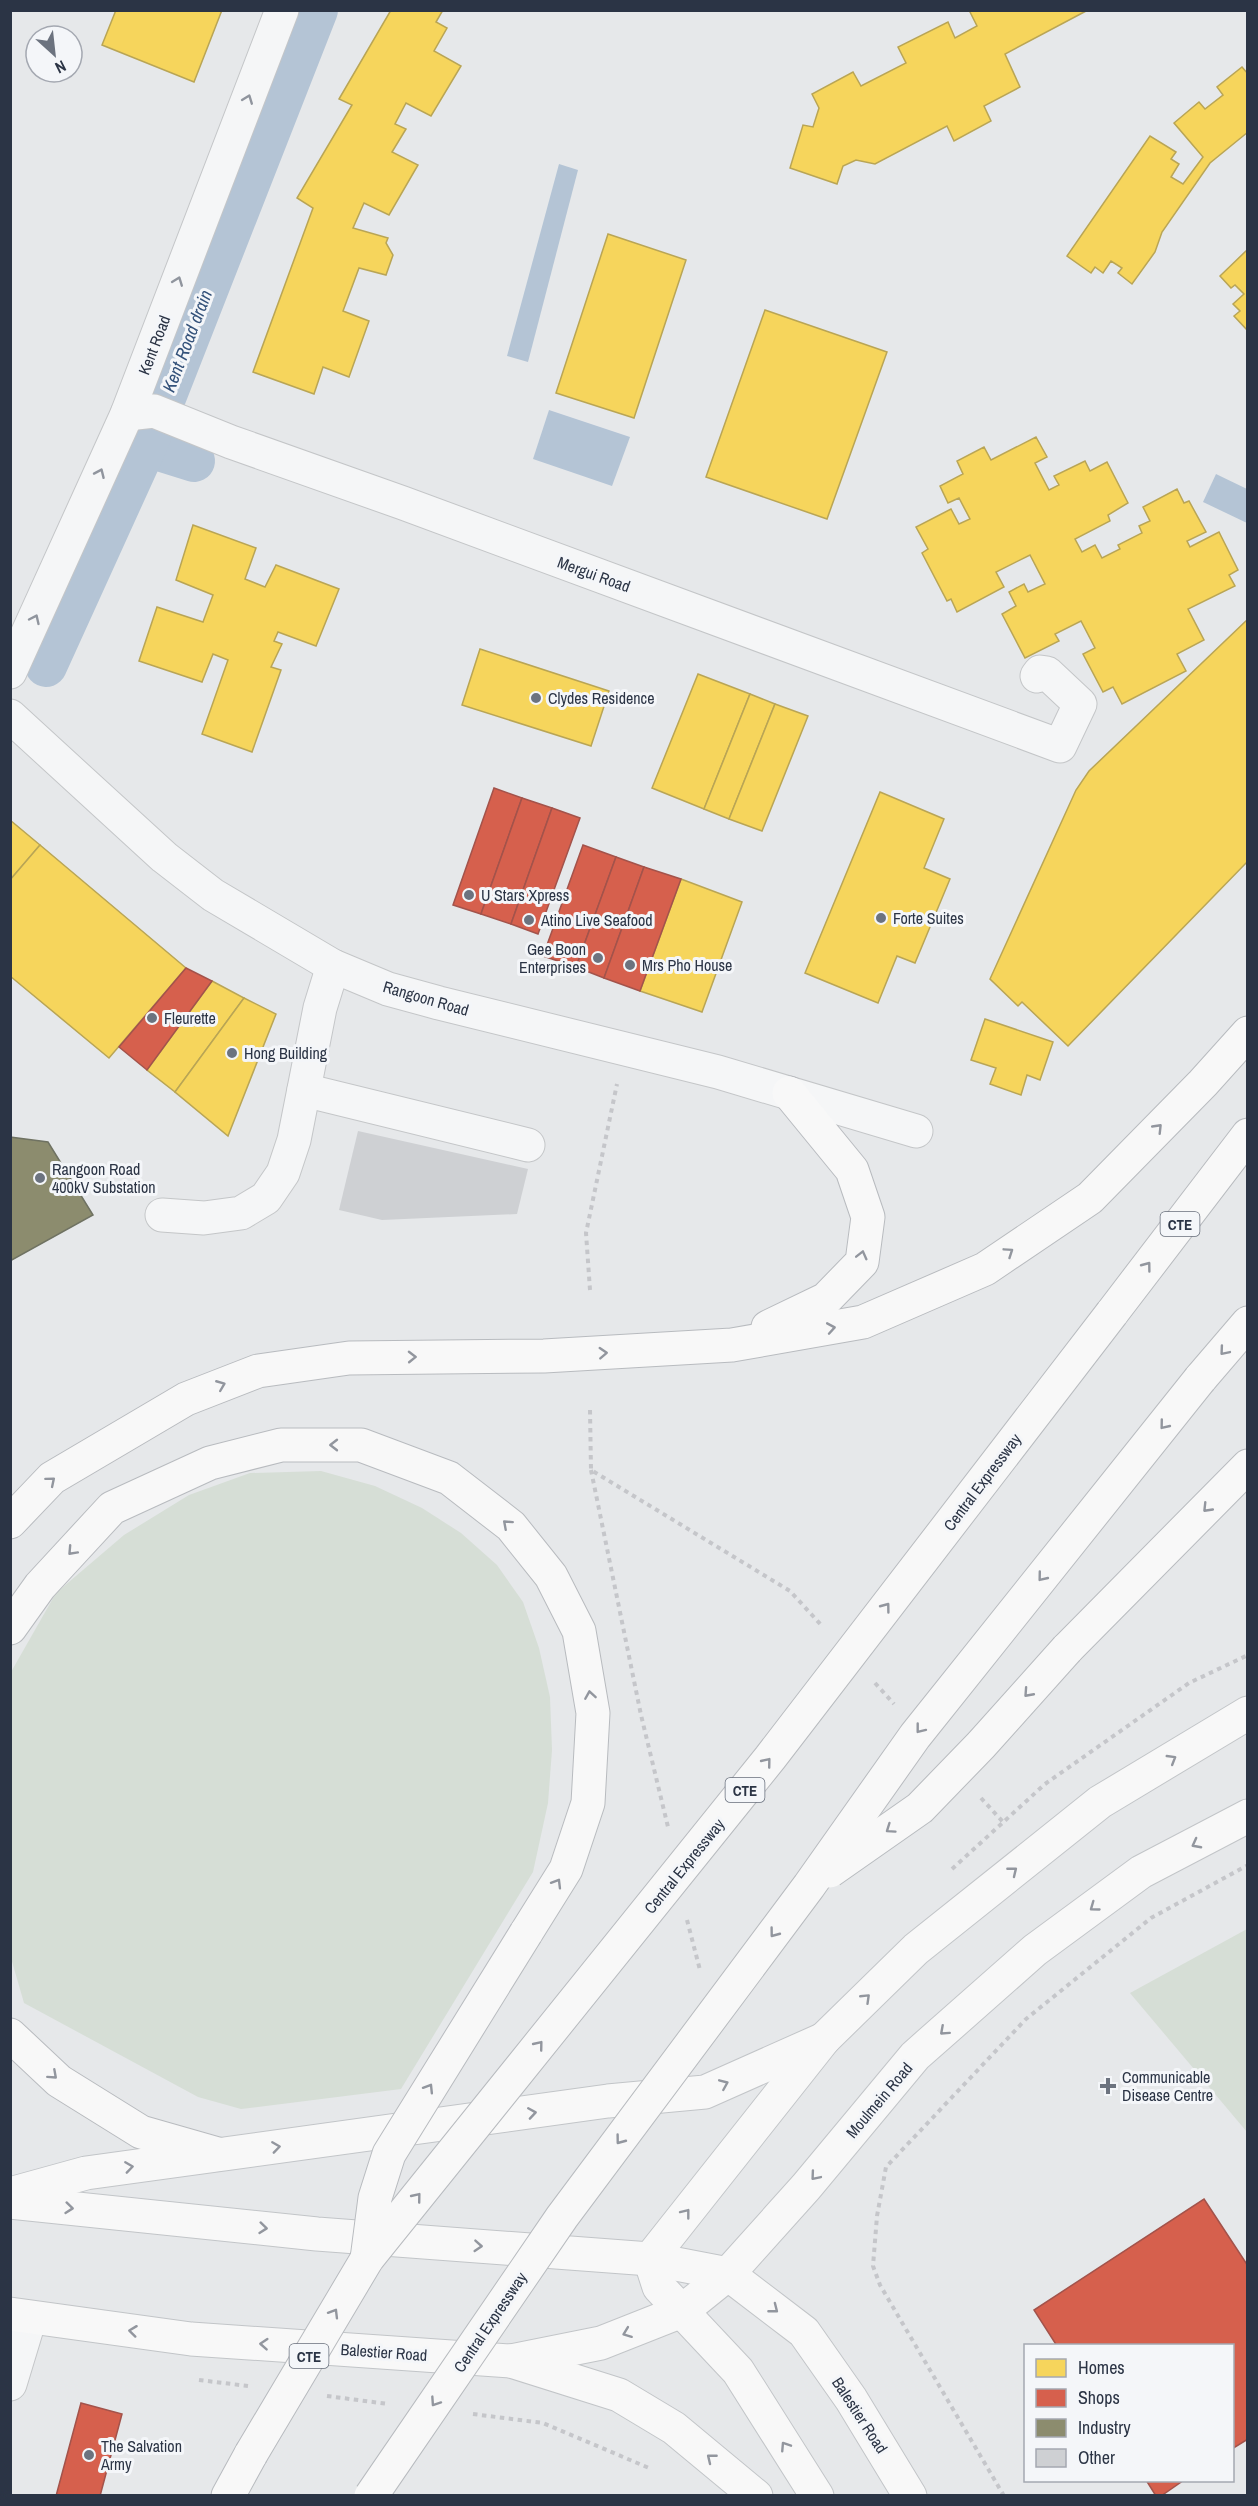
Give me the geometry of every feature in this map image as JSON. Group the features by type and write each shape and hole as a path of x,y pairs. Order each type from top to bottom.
{"main road":[{"path":"10,1522 52,1478 186,1399 258,1371 349,1358 544,1356 732,1345 863,1322 985,1269 1090,1198 1203,1083 1248,1033"},
{"path":"732,1345 826,1299 862,1262 868,1217 852,1170 789,1093"},
{"name":"Central Expressway","path":"228,2496 367,2259 770,1758 1248,1135"},
{"name":"Central Expressway","path":"371,2496 562,2217 809,1886 915,1736 1200,1379 1248,1323"},
{"path":"10,1628 40,1586 112,1508 210,1463 281,1445 361,1445 449,1478 511,1526 550,1575 579,1631 593,1713 588,1803 566,1869 389,2154 375,2198 367,2259"},
{"path":"809,1886 920,1808 981,1745 1067,1649 1248,1466"},
{"path":"817,2496 738,2371 659,2287 650,2259 824,2039 916,1949 1100,1802 1248,1713"},
{"name":"Moulmein Road","path":"511,2361 601,2343 682,2311 728,2274 806,2187 915,2056 1035,1950 1141,1872 1248,1816"},
{"path":"10,2035 59,2081 141,2132 218,2154"},
{"path":"10,2194 86,2173 608,2101 705,2092 824,2039"},
{"name":"Balestier Road","path":"10,2202 316,2234 650,2259 728,2274 804,2332 851,2399 910,2496"},
{"name":"Balestier Road","path":"20,2316 191,2339 511,2361 619,2395 674,2428 756,2496"}],"street":[{"name":"Kent Road","path":"10,672 140,412 282,10"},
{"name":"Mergui Road","path":"140,412 206,432 1060,746 1080,704 1047,673 1040,672 1037,676"},
{"name":"Rangoon Road","path":"10,716 164,857 213,896 333,966 388,989 418,998 718,1072 916,1131"},
{"path":"162,1215 204,1218 241,1213 266,1198 283,1173 294,1140 320,1008 333,966"},
{"path":"304,1090 528,1144"},
{"path":"10,2384 20,2316"}],"path":[{"path":"590,1290 586,1233 625,1048"},
{"path":"590,1410 591,1470 641,1715 670,1837"},
{"path":"591,1470 790,1591"},
{"path":"1004,2496 880,2285 873,2266 877,2216 886,2167 1026,2019 1151,1918 1248,1865"},
{"path":"686,1913 701,1973"},
{"path":"190,2379 248,2386"},
{"path":"319,2395 390,2404"},
{"path":"472,2414 543,2423 649,2468"}],"shaded area":[{"path":"321,1471 375,1486 422,1508 461,1533 497,1565 523,1602 539,1648 550,1697 552,1750 548,1803 533,1872 401,2089 241,2109 198,2097 24,2003 11,1958 11,1672 56,1593 124,1535 189,1495 250,1473"},
{"path":"1247,1929 1247,2132 1130,1993"}],"water":[{"path":"559,164 578,170 528,362 507,356"},
{"path":"549,410 630,437 612,486 533,459"},
{"path":"1216,474 1247,489 1247,523 1203,502"}],"building: Homes":[{"path":"116,10 222,10 194,82 102,45"},
{"path":"391,10 443,10 436,22 447,28 434,51 461,66 431,116 406,103 395,124 406,129 392,152 418,165 389,215 364,203 353,228 388,238 386,243 393,255 386,275 359,268 343,311 369,321 349,377 323,367 314,394 253,372 313,208 297,198 352,105 339,99"},
{"path":"969,10 1088,10 1005,54 1020,87 984,106 991,121 954,141 947,126 875,164 856,160 843,166 837,184 790,168 803,125 813,127 819,108 812,94 853,72 861,86 906,63 898,47 948,22 955,38 977,26"},
{"path":"1242,67 1248,74 1248,132 1210,163 1162,232 1155,252 1132,284 1118,273 1122,268 1111,261 1103,273 1095,267 1091,273 1067,256 1150,136 1176,152 1171,159 1179,164 1171,177 1183,184 1203,157 1174,123 1199,102 1205,109 1223,95 1217,87"},
{"path":"608,234 686,260 634,418 556,393"},
{"path":"1247,250 1248,331 1234,316 1240,311 1233,304 1244,294 1235,285 1231,288 1220,276"},
{"path":"765,310 887,352 827,519 706,477"},
{"path":"1036,437 1047,457 1035,463 1049,490 1059,485 1054,476 1085,461 1090,471 1107,462 1128,503 1108,515 1110,521 1075,539 1082,552 1095,545 1102,558 1120,549 1118,545 1142,533 1139,526 1150,521 1143,507 1177,489 1184,503 1189,501 1206,532 1187,541 1190,547 1219,532 1238,570 1229,575 1235,586 1188,609 1204,640 1177,654 1186,671 1122,704 1113,687 1103,692 1083,654 1095,648 1081,621 1055,634 1059,641 1025,658 1002,614 1016,606 1009,592 1024,584 1028,592 1045,584 1030,555 996,572 1004,587 957,612 951,599 947,601 922,553 928,549 916,527 951,509 959,524 970,519 959,498 948,503 940,486 963,474 957,461 984,447 991,460"},
{"path":"193,525 256,548 245,579 265,587 276,565 339,589 316,646 278,632 274,641 282,644 271,667 281,670 252,752 202,734 228,660 213,654 202,682 139,661 157,607 203,622 213,595 176,580"},
{"path":"1248,619 1248,861 1068,1046 1022,1002 1018,1006 990,979 1076,790 1089,771"},
{"name":"Clydes Residence","path":"480,649 609,691 591,746 462,705"},
{"path":"698,674 750,694 704,809 652,788"},
{"path":"750,694 775,704 729,819 704,809"},
{"path":"775,704 808,716 762,831 729,819"},
{"name":"Forte Suites","path":"880,792 944,819 924,868 950,879 915,963 897,956 878,1003 805,973"},
{"path":"10,820 40,845 10,880"},
{"path":"40,845 186,968 109,1058 10,976 10,880"},
{"path":"681,879 742,902 702,1012 640,991"},
{"name":"Hong Building","path":"212,981 244,998 175,1092 147,1070"},
{"name":"Hong Building","path":"244,998 276,1014 228,1136 175,1092"},
{"path":"985,1019 1053,1042 1040,1080 1027,1075 1021,1095 990,1084 996,1068 971,1060"}],"building: Shops":[{"path":"494,788 522,798 481,914 453,905"},
{"path":"522,798 552,808 511,924 481,914"},
{"path":"552,808 580,818 538,934 511,924"},
{"path":"583,845 616,857 576,967 543,956"},
{"path":"616,857 644,867 604,978 576,967"},
{"path":"644,867 681,879 640,991 604,978"},
{"path":"186,968 212,981 147,1070 119,1047"},
{"path":"1204,2199 1248,2266 1248,2439 1234,2448 1234,2344 1056,2344 1034,2310"},
{"name":"The Salvation Army","path":"81,2403 122,2414 100,2496 56,2496"},
{"path":"1147,2482 1181,2482 1161,2496 1156,2496"}],"building: Industry":[{"name":"Rangoon Road 400kV Substation","path":"10,1137 48,1142 93,1215 10,1261"}],"building: Other":[{"path":"358,1131 528,1169 517,1214 382,1220 339,1210"}],"waterway":[{"name":"Kent Road drain","path":"46,666 146,446 317,10"},
{"path":"146,446 194,461"}],"place":[{"name":"Clydes Residence","path":"536,698"},
{"name":"U Stars Xpress","path":"469,895"},
{"name":"Forte Suites","path":"881,918"},
{"name":"Atino Live Seafood","path":"529,920"},
{"name":"Gee Boon Enterprises","path":"598,958"},
{"name":"Mrs Pho House","path":"630,965"},
{"name":"Fleurette","path":"152,1018"},
{"name":"Hong Building","path":"232,1053"},
{"name":"Rangoon Road 400kV Substation","path":"40,1178"},
{"name":"Communicable Disease Centre","path":"1108,2086"},
{"name":"The Salvation Army","path":"89,2455"}]}
